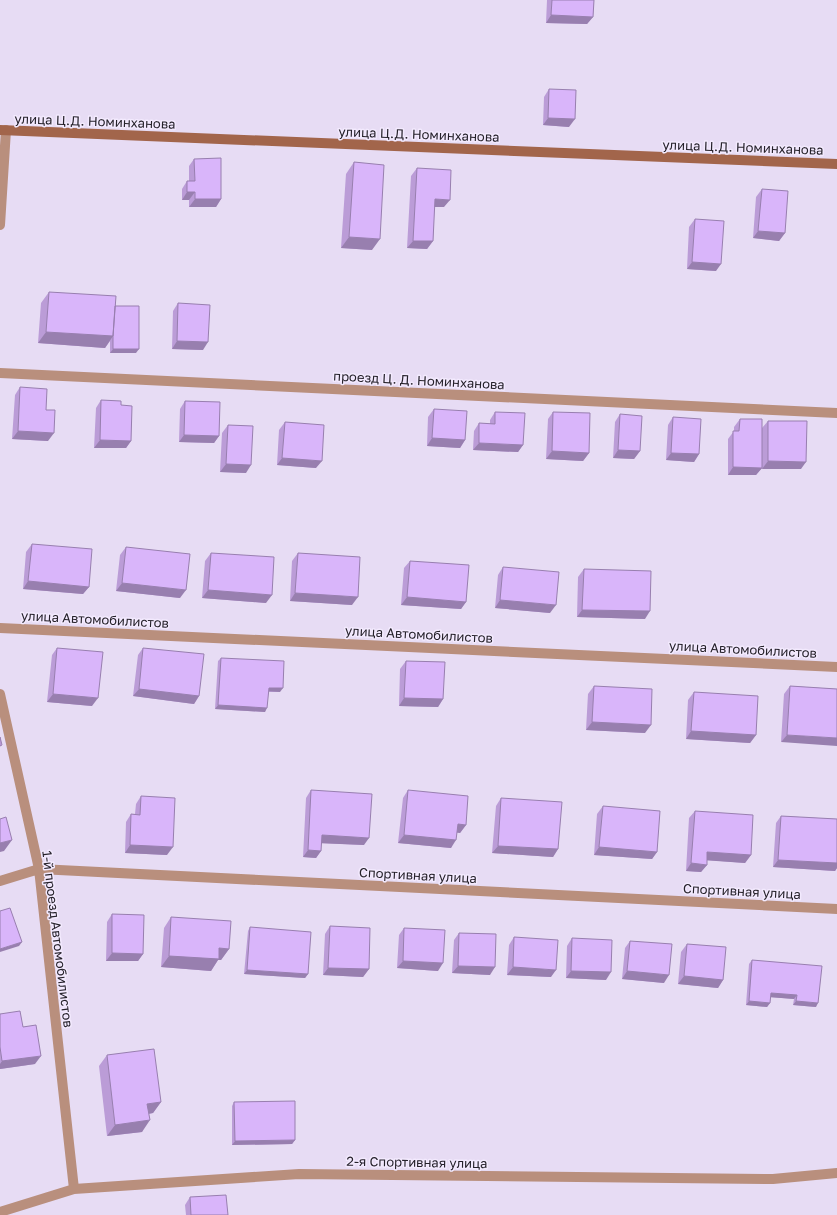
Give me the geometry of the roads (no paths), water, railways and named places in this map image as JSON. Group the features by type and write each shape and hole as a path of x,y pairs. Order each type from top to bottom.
{"street":[{"name":"улица Ц.Д. Номинханова","path":"3,130 837,164"},
{"path":"0,225 3,130"},
{"name":"проезд Ц. Д. Номинханова","path":"0,373 837,413"},
{"name":"улица Автомобилистов","path":"0,628 837,667"},
{"name":"1-й проезд Автомобилистов","path":"0,694 39,869 74,1189"},
{"name":"Спортивная улица","path":"0,882 39,869 837,909"},
{"name":"2-я Спортивная улица","path":"0,1212 74,1189 299,1174 773,1179 837,1173"}]}
